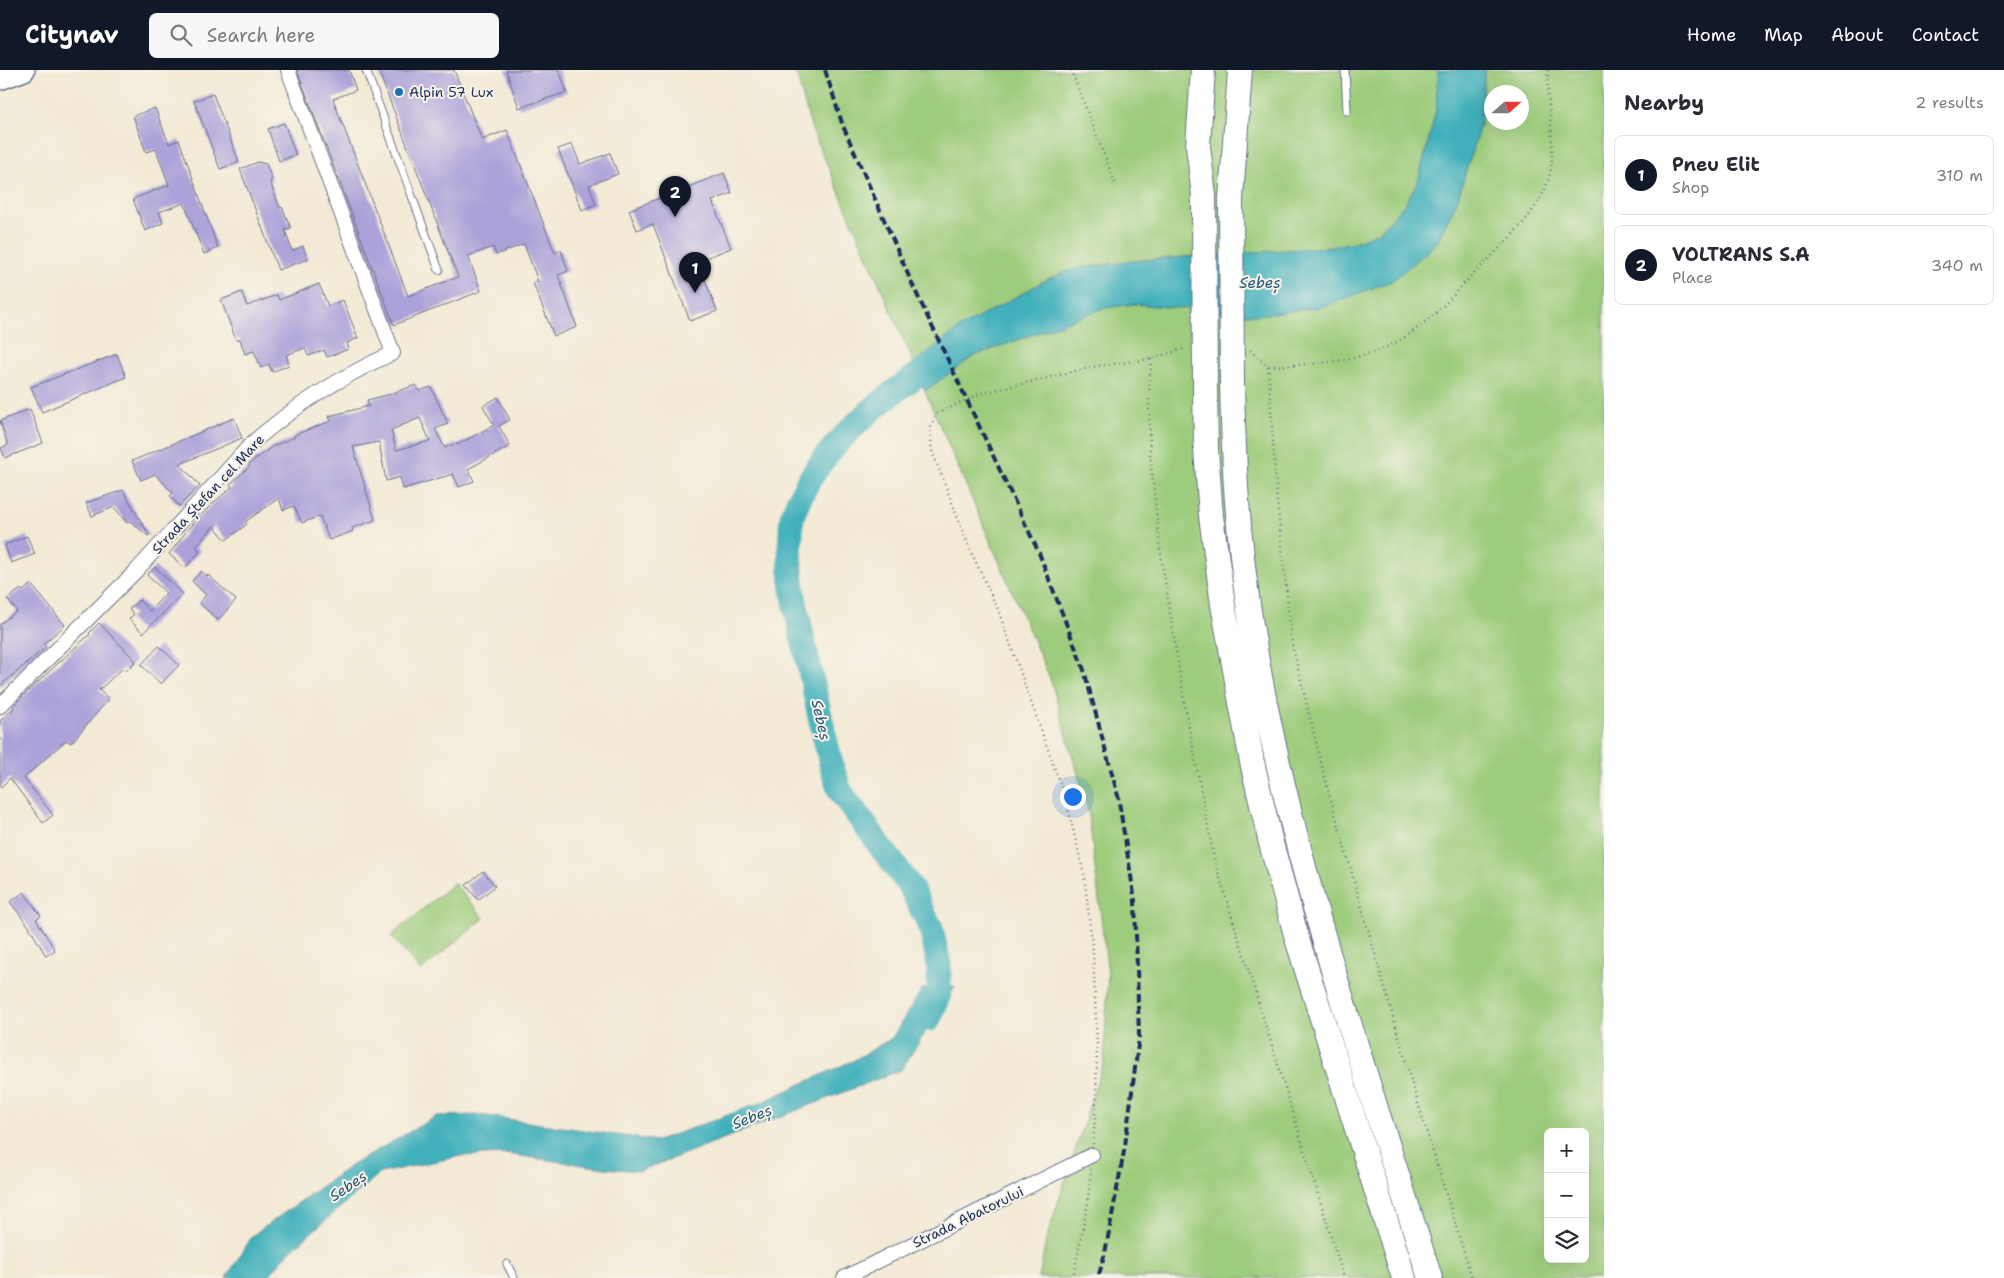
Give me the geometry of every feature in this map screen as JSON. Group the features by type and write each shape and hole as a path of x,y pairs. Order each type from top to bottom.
{"highway":[{"path":"1203,70 1198,146 1204,196"},
{"path":"1214,70 1204,196 1206,448 1211,516 1223,605 1252,762 1271,843 1298,942 1404,1278"},
{"path":"1240,70 1231,199 1232,383 1240,533 1248,600 1276,758 1296,840 1327,949 1430,1278"}],"main road":[{"path":"0,79 24,70"}],"street":[{"name":"Strada Ștefan cel Mare","path":"0,706 136,572 251,444 272,426 332,385 362,367 393,353 288,70"},
{"name":"Strada Abatorului","path":"844,1278 1092,1155"}],"lane":[{"path":"366,70 439,270"},
{"path":"1345,70 1347,111"},
{"path":"507,1264 514,1278"}],"path":[{"path":"1071,70 1116,185"},
{"path":"1268,366 1308,364 1366,355 1386,348 1432,317 1515,231 1533,208 1546,186 1552,156 1547,86 1548,70"},
{"path":"1073,1278 1088,1202 1096,1103 1097,1044 1093,952 1084,874 1065,797 997,607 971,552 932,451 930,429 936,414 979,394 1097,366 1151,359 1193,346"},
{"path":"1249,349 1268,366 1277,500 1292,644 1325,779 1416,1097 1472,1278"},
{"path":"1151,359 1149,398 1150,455 1160,548 1183,695 1214,859 1344,1278"}],"green space":[{"path":"795,70 1438,70 1436,111 1418,181 1405,204 1379,232 1358,241 1330,247 1143,260 1073,269 1048,279 960,328 914,363 812,130"},
{"path":"1485,70 1604,70 1604,1278 1039,1278 1046,1240 1104,1061 1108,974 1088,809 1051,681 925,391 974,356 1104,308 1134,304 1257,315 1322,307 1436,244 1457,201 1480,125"},
{"path":"454,883 484,918 421,971 391,936"}],"water":[{"name":"Sebeș","path":"1438,70 1485,70 1480,125 1457,201 1436,244 1392,281 1322,307 1257,315 1134,304 1104,308 974,356 925,391 914,363 960,328 1048,279 1073,269 1143,260 1330,247 1358,241 1379,232 1405,204 1418,181 1436,111"},
{"path":"955,986 901,1070 640,1171 604,1168 506,1154 461,1156 380,1173 290,1251 267,1278 226,1278 253,1235 350,1166 437,1116 480,1115 657,1141 760,1103 854,1060 892,1038 922,989"}],"building":[{"path":"297,70 349,70 356,90 333,99 408,296 458,277 378,70 454,70 482,140 507,130 555,253 561,250 568,271 558,275 577,327 554,336 533,283 538,281 524,244 496,255 493,247 468,256 481,291 394,325"},
{"path":"506,70 559,70 567,92 519,108"},
{"path":"213,94 239,162 220,169 194,101"},
{"path":"155,108 169,144 179,140 218,248 204,254 184,203 159,212 163,223 145,231 133,199 169,185 156,149 146,152 133,116"},
{"path":"284,123 296,155 279,161 268,129"},
{"path":"572,144 580,164 610,153 618,174 589,185 596,204 582,210 558,149"},
{"path":"258,162 266,164 272,179 270,182 280,208 282,207 291,228 285,230 292,251 303,246 308,259 278,270 240,169"},
{"path":"724,173 732,193 712,201 731,248 698,261 717,311 690,321 653,224 637,230 629,210"},
{"path":"319,284 328,306 343,300 358,338 347,343 349,349 327,357 324,350 308,356 305,348 286,355 289,365 272,372 269,364 261,368 254,351 245,354 240,339 236,340 221,300 242,292 247,306 277,295 279,300"},
{"path":"117,354 126,377 42,412 31,387"},
{"path":"416,385 419,391 431,387 448,424 435,429 445,448 456,443 457,445 494,425 483,406 498,397 510,420 499,426 510,446 468,469 474,481 459,487 453,474 403,489 400,477 386,481 379,442 353,447 375,520 352,528 353,531 329,540 320,516 302,523 294,506 283,510 279,498 245,522 247,524 226,540 214,526 196,547 200,551 185,568 169,554 192,524 232,487 230,484 250,466 249,464 273,446 295,437 294,435 331,421 329,416 369,406 367,400","holes":["420,418 430,441 396,450 391,430"]},
{"path":"30,409 43,443 5,458 1,448 8,445 0,421"},
{"path":"234,418 242,438 180,464 200,486 179,506 170,496 173,493 155,474 141,480 132,461"},
{"path":"123,490 148,536 130,521 127,523 114,507 92,516 86,503"},
{"path":"27,536 35,554 11,563 5,545"},
{"path":"155,567 183,594 143,633 129,619 134,614 129,609 139,600 150,611 166,593 147,575"},
{"path":"201,571 236,600 218,620 199,603 206,595 192,581"},
{"path":"31,584 65,625 43,644 46,647 0,686 0,624 17,611 7,599 21,589 23,591"},
{"path":"99,623 136,661 126,671 123,668 99,690 109,699 71,743 66,740 24,778 53,815 43,823 10,778 0,788 0,721 27,692 90,634"},
{"path":"159,646 179,665 161,684 141,665"},
{"path":"483,871 495,886 478,900 466,885"},
{"path":"24,892 41,916 36,919 55,950 46,956 28,925 10,902"}],"waterway":[{"name":"Sebeș","path":"929,1019 939,994 939,965 931,928 911,888 840,791 831,764 797,613 790,549 793,514 804,489 818,466 836,444 878,405 946,356"}],"railway":[{"path":"825,70 843,126 914,288 1039,553 1084,670 1118,796 1135,901 1139,1037 1125,1146 1105,1253 1098,1278"}],"place":[{"name":"Alpin 57 Lux","path":"399,92"},
{"name":"VOLTRANS S.A","path":"675,217"},
{"name":"Pneu Elit","path":"695,293"}]}
